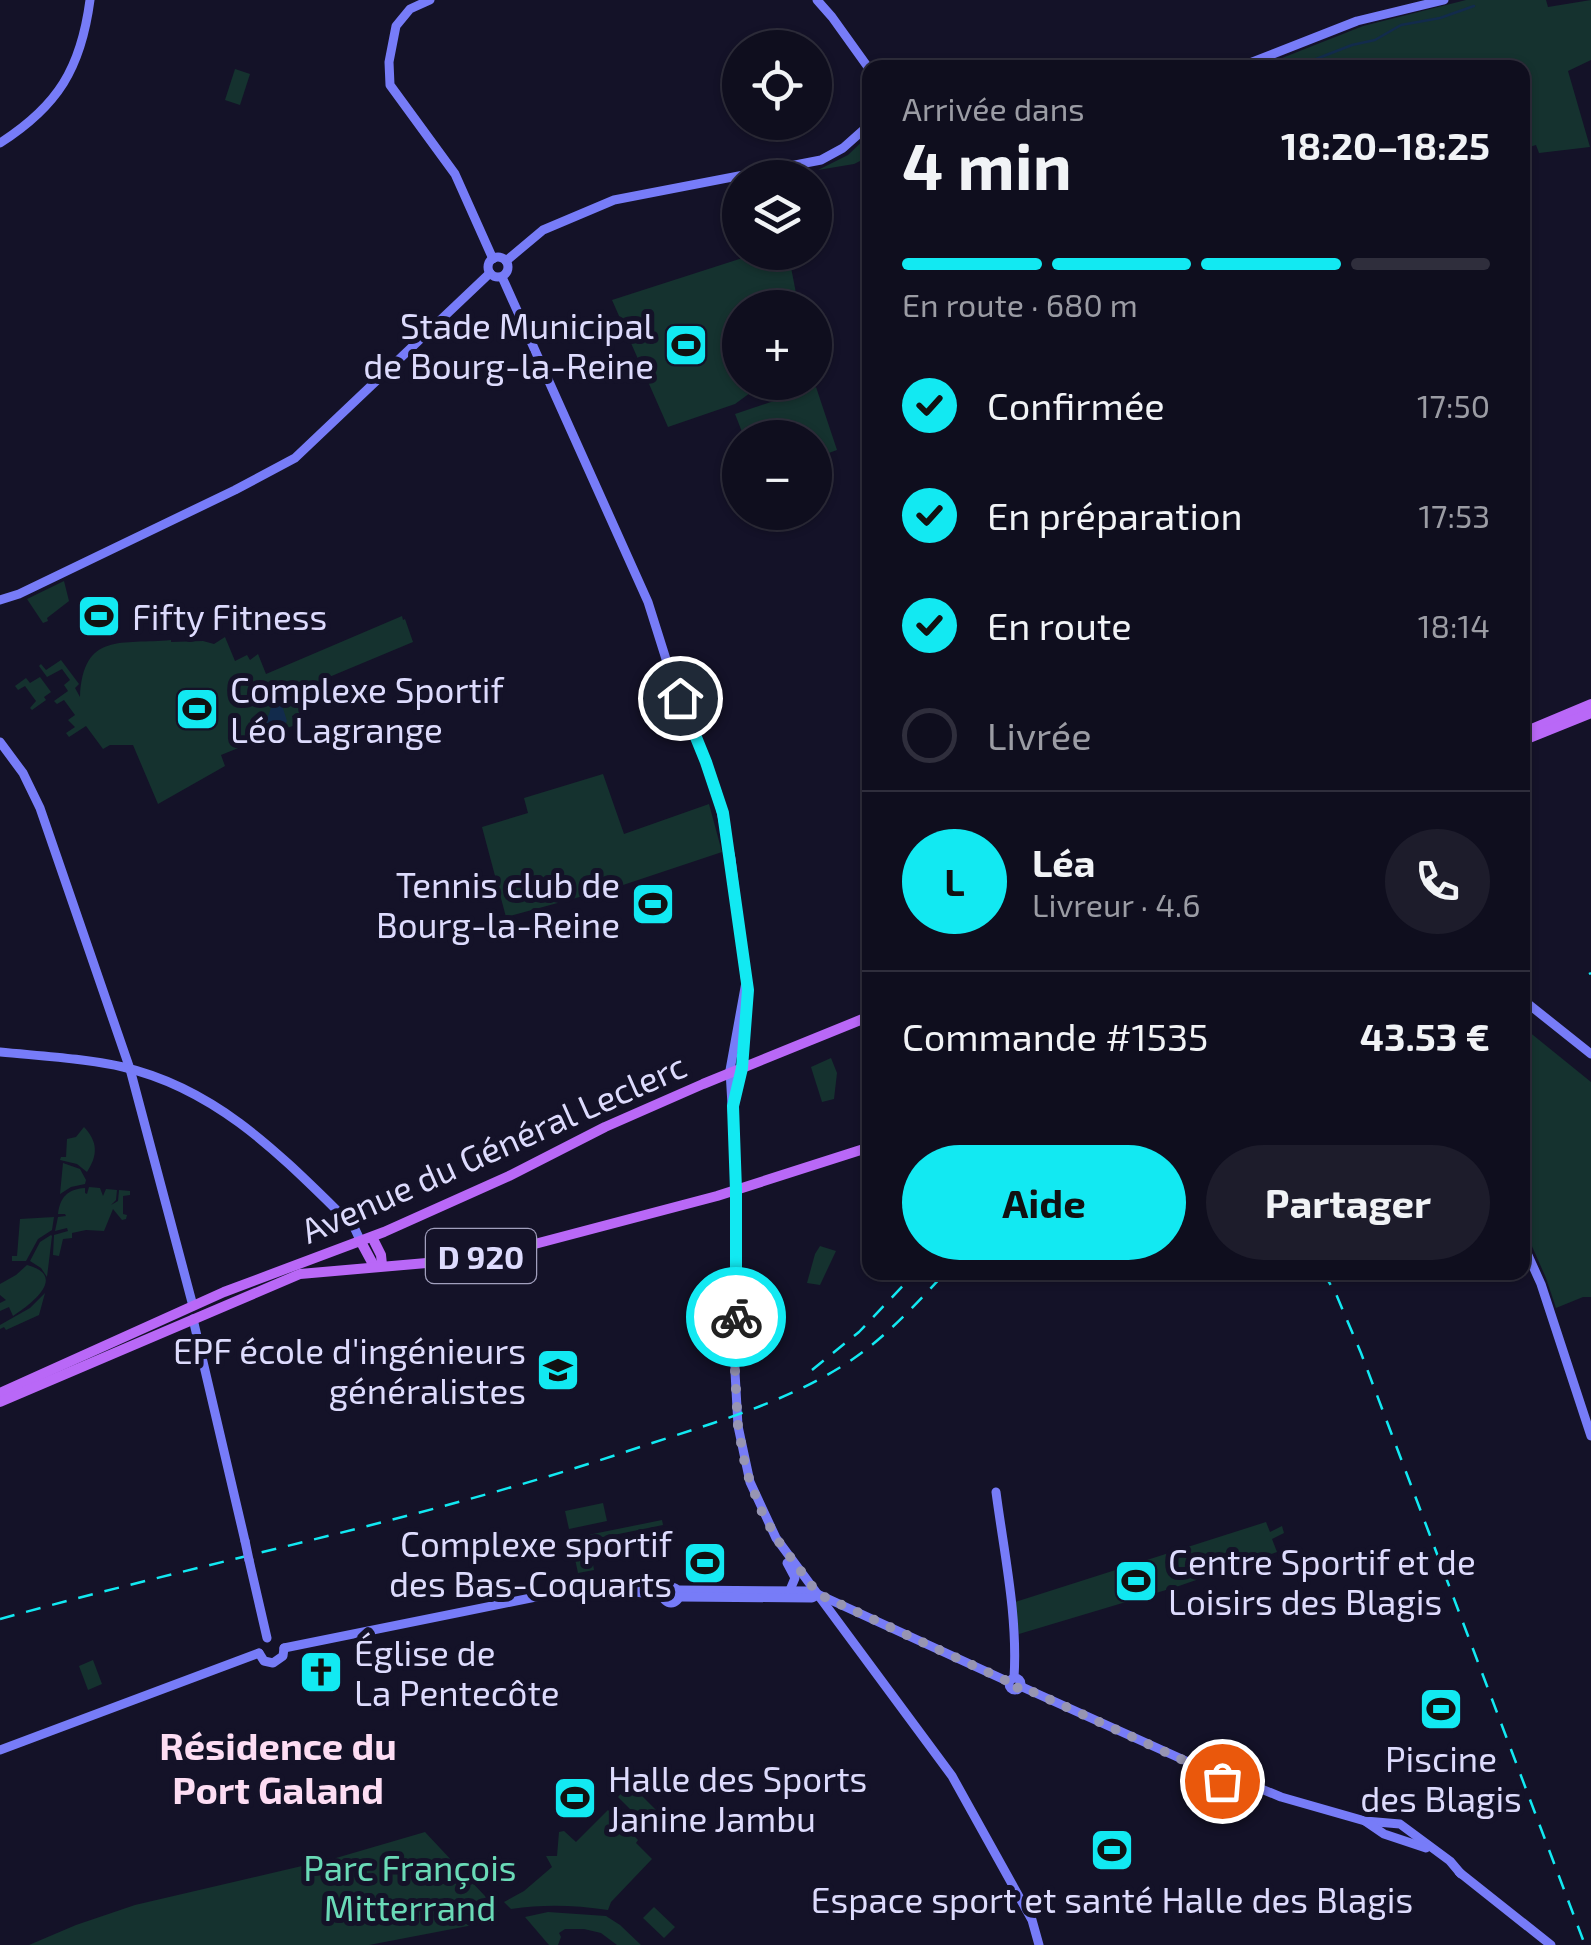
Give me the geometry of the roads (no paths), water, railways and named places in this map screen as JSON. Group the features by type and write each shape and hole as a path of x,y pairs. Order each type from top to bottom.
{"main road":[{"path":"0,142 32,121 64,83 82,46 90,0"},
{"path":"430,0 410,9 396,26 389,62 390,85 456,174 494,259"},
{"path":"817,0 863,60"},
{"path":"1259,60 1357,21 1444,0"},
{"path":"506,261 543,230 608,202 820,160 844,148 862,131"},
{"path":"494,259 506,261 508,270 502,276 490,272 489,264 494,259"},
{"path":"0,600 295,458 490,272"},
{"path":"502,276 648,602 671,675 718,792 748,990 742,1068 733,1106"},
{"path":"1530,729 1591,704"},
{"path":"1530,738 1591,713"},
{"path":"0,742 29,784 40,808 130,1069 193,1306 268,1638"},
{"path":"746,982 730,1074 736,1190 735,1372 739,1437 746,1470 764,1518 782,1546 952,1776 1032,1920 1039,1945"},
{"path":"1530,1005 1591,1054"},
{"name":"Avenue du Général Leclerc","path":"193,1306 366,1239 509,1176 600,1130 862,1019"},
{"path":"0,1052 107,1064 186,1090 250,1129 366,1239 378,1266"},
{"name":"D 920","path":"378,1266 498,1253 736,1190 862,1150"},
{"path":"1530,1259 1591,1434"},
{"name":"Avenue du Général Leclerc","path":"193,1319 300,1274 378,1266"},
{"name":"D 920","path":"0,1393 193,1306"},
{"name":"D 920","path":"0,1402 193,1319"},
{"path":"996,1492 1016,1655 1014,1682"},
{"path":"782,1546 795,1578 790,1590"},
{"path":"284,1648 583,1588 664,1592 670,1604 675,1603 679,1593"},
{"path":"679,1593 811,1591 1194,1765 1215,1772 1224,1766 1230,1776 1281,1797 1406,1833 1551,1945"},
{"path":"679,1593 812,1598 818,1594"},
{"path":"842,1628 858,1614"},
{"path":"268,1638 279,1640 284,1648 280,1660 273,1663 264,1661 259,1653 260,1642 268,1638"},
{"path":"0,1750 259,1653"},
{"path":"1364,1822 1384,1834 1406,1833"}],"water":[{"path":"276,692 287,721 283,727 259,736 258,734"}],"waterway":[{"path":"1314,60 1375,40 1401,25 1440,18 1474,6"}],"railway":[{"path":"812,1370 859,1332 908,1280"},
{"path":"0,1619 472,1498 736,1415 814,1382 854,1358 896,1324 938,1280"},
{"path":"1328,1280 1361,1353 1585,1945"}],"place":[{"name":"Stade Municipal de Bourg-la-Reine","path":"686,345"},
{"name":"Fifty Fitness","path":"99,616"},
{"name":"Complexe Sportif Léo Lagrange","path":"197,709"},
{"name":"Tennis club de Bourg-la-Reine","path":"653,904"},
{"name":"EPF école d'ingénieurs généralistes","path":"558,1370"},
{"name":"Complexe sportif des Bas-Coquarts","path":"705,1563"},
{"name":"Centre Sportif et de Loisirs des Blagis","path":"1136,1581"},
{"name":"Église de La Pentecôte","path":"321,1672"},
{"name":"Piscine des Blagis","path":"1441,1709"},
{"name":"Halle des Sports Janine Jambu","path":"575,1798"},
{"name":"Espace sport et santé Halle des Blagis","path":"1112,1850"}],"district":[{"name":"Résidence du Port Galand","path":"278,1767"}],"park label":[{"name":"Parc François Mitterrand","path":"410,1887"}]}
